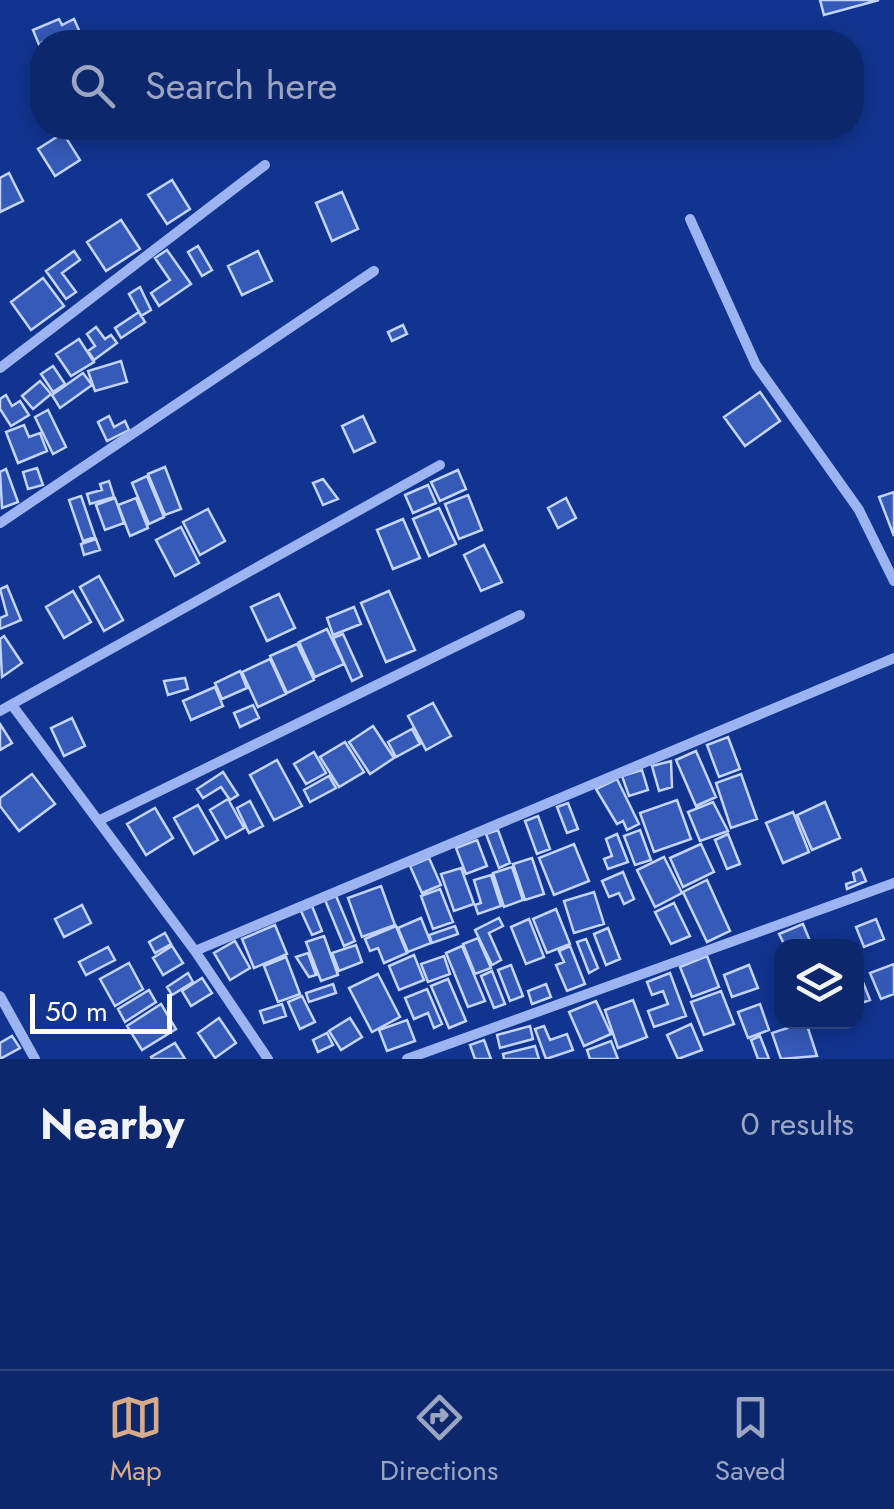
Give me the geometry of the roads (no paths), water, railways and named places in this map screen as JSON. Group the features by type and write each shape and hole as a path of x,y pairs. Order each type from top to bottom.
{"street":[{"path":"0,368 265,165"},
{"path":"690,219 756,364 860,510 894,581"},
{"path":"0,523 374,271"},
{"path":"0,711 440,465"},
{"path":"98,821 520,615"},
{"path":"195,951 894,658"},
{"path":"12,705 195,951 268,1059"},
{"path":"407,1059 894,883"},
{"path":"0,996 35,1059"}]}
